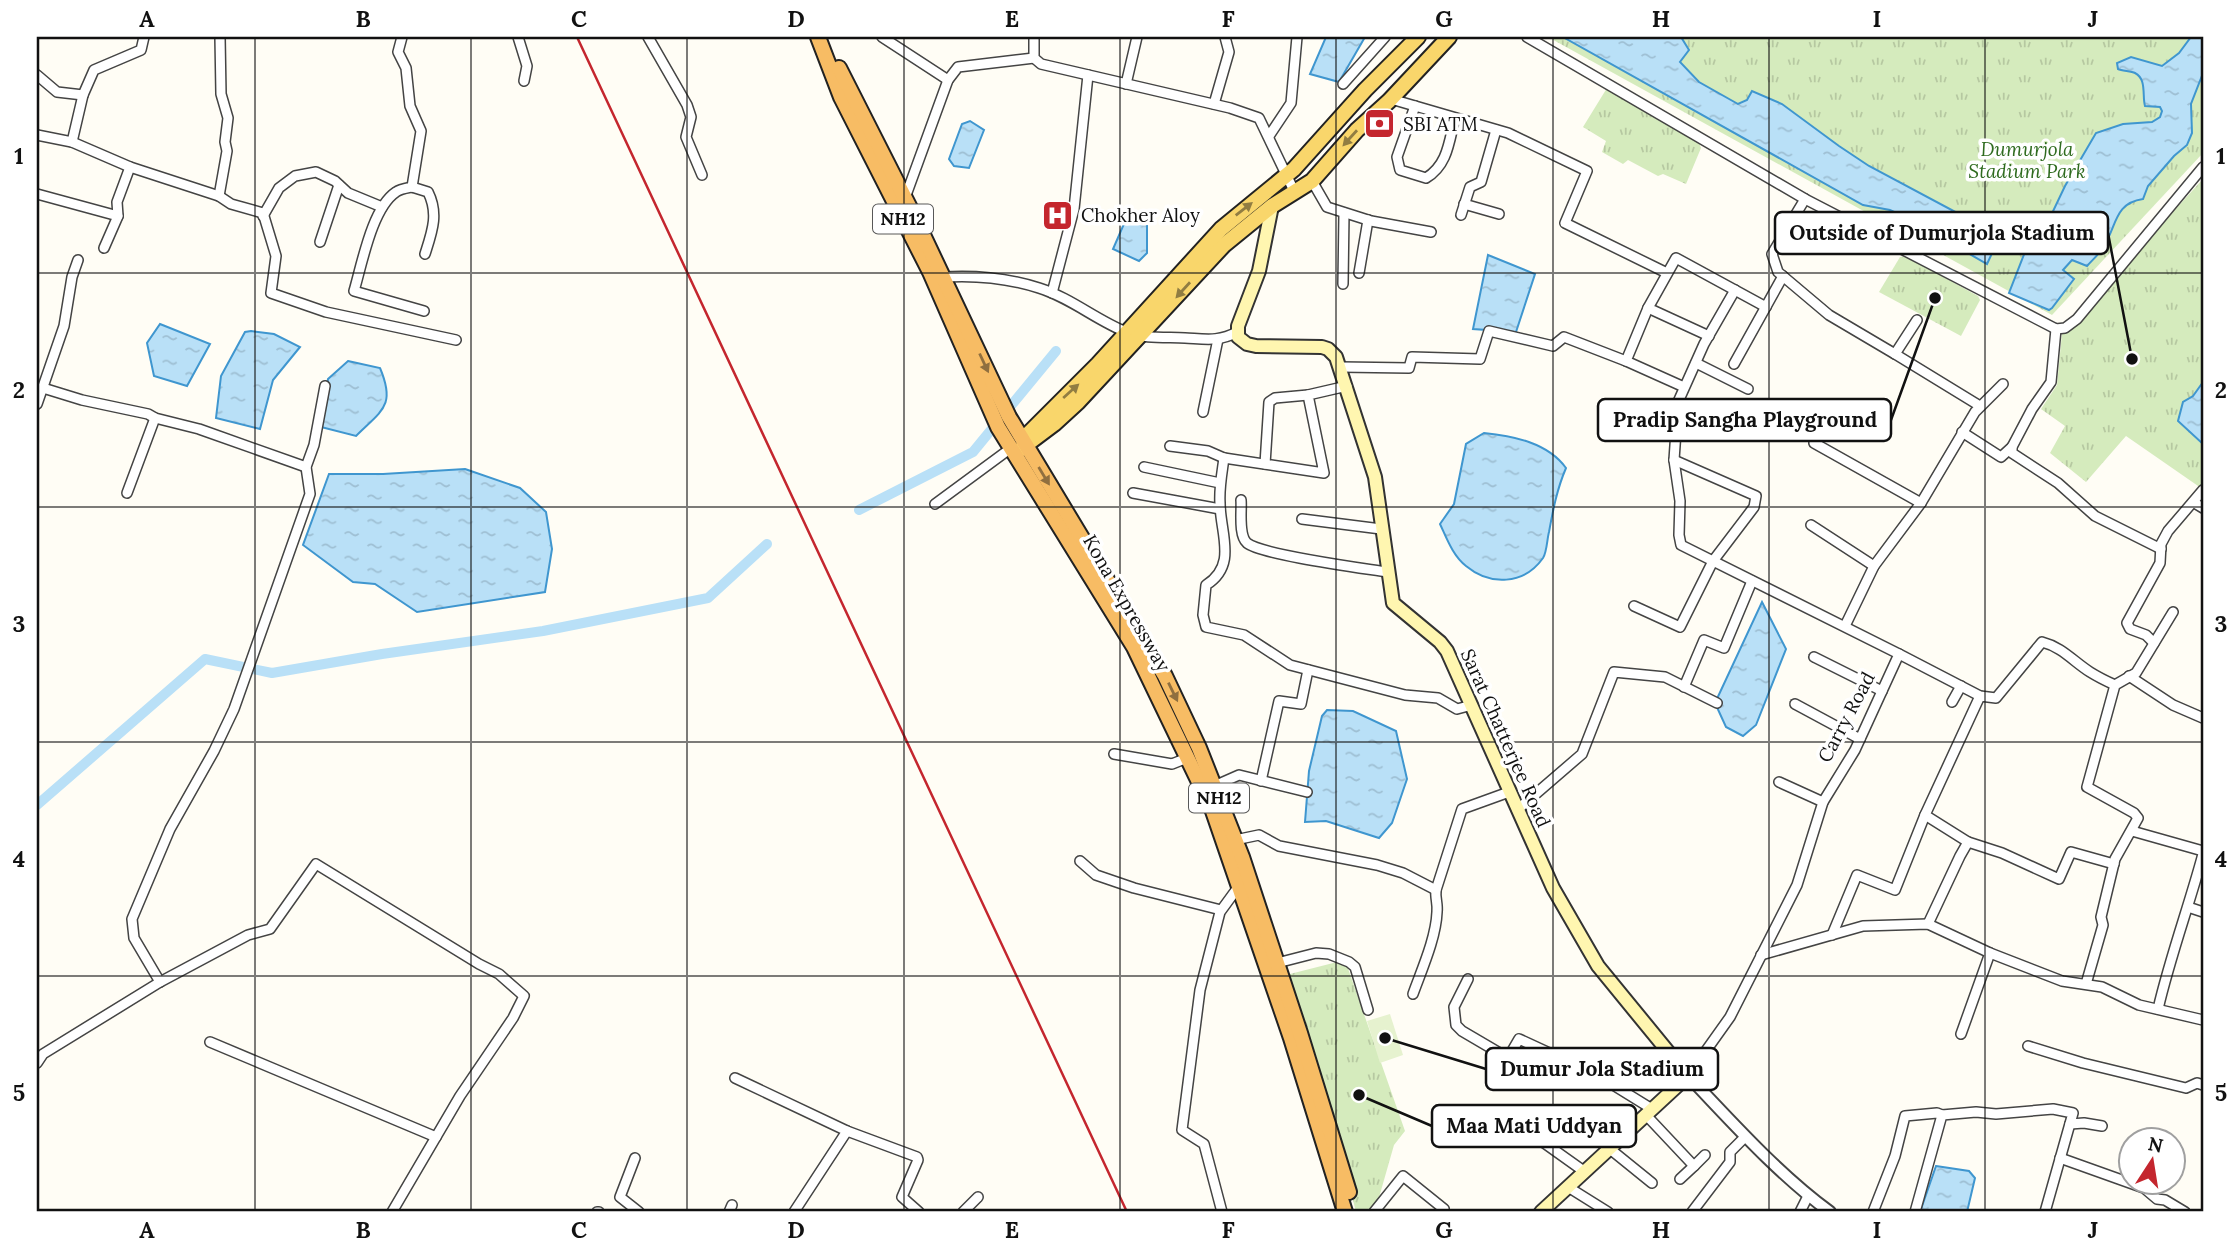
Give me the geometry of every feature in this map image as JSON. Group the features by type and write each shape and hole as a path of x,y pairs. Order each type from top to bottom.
{"highway":[{"name":"Kona Expressway","path":"818,37 841,97 1016,448 1134,647 1213,811 1291,1038 1345,1212"},
{"name":"Kona Expressway","path":"828,37 841,73 943,277 992,396"},
{"name":"Kona Expressway","path":"1016,448 1165,676 1199,748 1236,840 1335,1143 1354,1212"}],"main road":[{"path":"1016,448 1098,364 1221,229 1286,176 1418,37"},
{"path":"1016,448 1054,424 1078,402 1224,245 1272,206 1312,181 1357,130 1391,99 1449,37"},
{"path":"1272,206 1259,271 1237,332 1242,341 1256,346 1328,349 1340,367"},
{"name":"Sarat Chatterjee Road","path":"1340,367 1375,477 1393,603 1440,642 1472,705 1553,888 1598,965 1688,1076"},
{"name":"Carry Road","path":"1541,1212 1688,1076"}],"street":[{"path":"72,142 83,95 94,70 141,50 144,37"},
{"path":"219,196 228,151 225,142 228,118 220,94 220,37"},
{"path":"402,37 398,51 406,68 410,106 421,131 412,187"},
{"path":"518,37 527,66 524,82"},
{"path":"648,37 687,105 691,117 686,137 702,175"},
{"path":"882,37 948,80"},
{"path":"1034,37 1034,58"},
{"path":"1126,84 1137,37"},
{"path":"1214,104 1229,52 1225,37"},
{"path":"1269,136 1291,103 1297,37"},
{"path":"1343,84 1385,37"},
{"path":"1527,37 1805,199 2056,329 2065,327 2077,318 2203,167"},
{"path":"905,199 948,80 958,67 1034,58 1041,64 1250,113 1259,118 1295,193"},
{"path":"37,75 57,92 83,95"},
{"path":"1052,293 1074,209 1088,75"},
{"path":"1391,99 1508,133 1587,171 1565,223 1667,273"},
{"path":"1415,106 1397,157 1400,170 1426,178 1437,171 1445,158 1455,118"},
{"path":"1461,215 1470,187 1481,182 1496,130"},
{"path":"37,135 72,142 130,167 262,213 276,256 271,293 326,312 456,340"},
{"path":"104,248 118,216 117,202 130,167"},
{"path":"263,216 279,188 295,176 316,172 348,193 382,207"},
{"path":"1312,181 1325,206 1368,220 1431,232"},
{"path":"320,243 339,185"},
{"path":"424,311 354,291 368,242 382,207 396,192 412,187 428,192 435,207 434,223 425,254"},
{"path":"37,194 118,216"},
{"path":"1805,199 1772,254 1778,272 1829,315 1980,406"},
{"path":"1464,204 1499,214"},
{"path":"1343,284 1344,213"},
{"path":"1359,273 1368,220"},
{"path":"1626,361 1648,308 1676,258 1766,307"},
{"path":"37,404 64,326 72,276 78,260"},
{"path":"1734,364 1783,276"},
{"path":"943,277 983,277 1010,281 1052,293 1126,333 1142,336 1219,340 1237,332"},
{"path":"1735,290 1709,336 1678,402 1674,460 1680,501 1681,545 1980,695 1996,698 2042,642 2076,659 2087,670 2115,685"},
{"path":"1648,308 1709,336"},
{"path":"1895,354 1917,320"},
{"path":"1962,432 2001,457 2012,447 2032,409 2051,383 2056,329"},
{"path":"1340,367 1409,368 1412,357 1480,359 1489,331 1553,346 1564,337 1684,387"},
{"path":"1203,412 1219,340"},
{"path":"1696,363 1748,389"},
{"path":"1845,626 1874,566 1921,503 1980,406 2003,384"},
{"path":"160,982 134,938 132,919 170,829 214,751 254,652 310,494 306,467 314,445 325,386"},
{"path":"1265,464 1269,402 1275,398 1347,387"},
{"path":"43,388 199,429 306,467"},
{"path":"1171,446 1208,451 1224,458 1324,473 1308,395"},
{"path":"127,493 155,418"},
{"path":"1814,443 1921,503"},
{"path":"2012,447 2012,453 2058,483 2095,516 2161,549"},
{"path":"935,504 1016,448"},
{"path":"1224,458 1220,509 1225,558 1223,570 1216,579 1206,584 1203,615 1206,627 1244,635 1290,664 1308,670 1375,685 1405,695 1438,698 1457,709 1472,705"},
{"path":"1634,606 1680,627 1713,561 1754,507 1756,496 1674,460"},
{"path":"1144,467 1220,483"},
{"path":"2154,643 2146,635 2130,629 2127,623 2160,563 2161,544 2168,531 2203,491"},
{"path":"1133,493 1220,509"},
{"path":"1241,500 1243,537 1247,543 1270,552 1387,572"},
{"path":"2193,502 2203,508"},
{"path":"1302,519 1381,528"},
{"path":"1811,524 1874,566"},
{"path":"1684,687 1704,640 1724,648 1752,581"},
{"path":"2086,985 2103,925 2101,917 2114,864 2138,818 2134,813 2087,787 2115,685 2136,673 2173,612"},
{"name":"Carry Road","path":"1688,1076 1730,1017 1797,885 1823,802 1860,739 1899,654"},
{"path":"1814,657 1882,691"},
{"path":"1261,780 1279,701 1301,704 1308,670"},
{"path":"1517,810 1582,754 1614,672 1665,677 1717,703"},
{"path":"2129,676 2173,705 2203,718"},
{"path":"1952,702 1961,686"},
{"path":"1832,935 1857,875 1895,890 1925,815 1980,695"},
{"path":"1795,704 1860,739"},
{"path":"1114,754 1172,764 1187,758"},
{"path":"1214,786 1239,775 1307,792"},
{"path":"1779,782 1823,802"},
{"path":"1413,994 1438,910 1434,900 1436,890 1462,809 1509,792"},
{"path":"1925,815 1968,842 2002,853 2059,879 2071,852 2114,864"},
{"path":"2132,831 2203,852 2171,956 2158,1009"},
{"path":"1236,840 1259,835 1279,846 1377,865 1403,873 1436,890"},
{"path":"1928,924 1968,842"},
{"path":"1080,861 1096,875 1133,888 1221,910"},
{"path":"37,1063 43,1054 160,982 248,935 270,929 316,864 499,974 524,996 513,1018 460,1096 392,1212"},
{"path":"1222,1212 1204,1144 1182,1130 1200,990 1221,910 1239,886"},
{"path":"2188,907 2203,912"},
{"path":"1761,955 1863,926 1928,924 1990,953 2062,981 2102,987 2139,1006 2203,1020"},
{"path":"1277,963 1316,953 1329,954 1349,962 1355,967 1368,1010"},
{"path":"1961,1034 1990,953"},
{"path":"1468,979 1454,1007 1456,1025 1462,1031 1508,1058 1519,1039 1597,1074 1649,1112 1694,1166"},
{"path":"211,1042 436,1137"},
{"path":"2028,1046 2083,1063 2186,1088 2197,1083 2203,1085"},
{"name":"Sarat Chatterjee Road","path":"1688,1076 1745,1137 1808,1196 1830,1212"},
{"path":"735,1078 847,1131 918,1157 902,1198 919,1212"},
{"path":"1873,1212 1895,1156 1905,1116 1976,1112 1996,1114 2053,1109 2073,1113 2045,1212"},
{"path":"1915,1212 1942,1115"},
{"path":"2070,1124 2102,1126"},
{"path":"1526,1130 1585,1172"},
{"path":"794,1212 847,1131"},
{"path":"1692,1212 1730,1162 1730,1152 1745,1137"},
{"path":"1609,1149 1653,1183"},
{"path":"1680,1180 1705,1155"},
{"path":"635,1158 620,1197 639,1212"},
{"path":"2060,1158 2144,1188 2157,1199 2165,1200 2185,1212"},
{"path":"1374,1212 1403,1176 1444,1209 1443,1212"},
{"path":"1569,1187 1608,1212"},
{"path":"1800,1212 1808,1196"},
{"path":"963,1212 978,1197"}],"green space":[{"name":"Dumurjola Stadium Park","path":"1548,37 2203,37 2203,153 2052,315"},
{"path":"1607,88 1698,140 1701,148 1686,184 1663,174 1658,176 1628,160 1623,164 1602,152 1606,141 1583,127"},
{"path":"2203,179 2203,485 2201,488 2126,436 2086,482 2050,453 2065,426 2041,409 2057,385 2062,333"},
{"path":"1905,256 1978,296 1980,300 1961,336 1879,292 1900,257"},
{"path":"1345,960 1405,1131 1394,1145 1373,1212 1356,1212 1317,1058 1286,975"},
{"path":"1390,1014 1403,1055 1380,1063 1367,1021"}],"water":[{"path":"1326,37 1365,37 1339,82 1310,74"},
{"path":"1563,37 1681,37 1689,50 1680,62 1699,82 1738,104 1747,100 1752,91 1782,104 1869,166 2001,234 1987,264 1905,217 1890,210 1863,205"},
{"path":"2191,37 2203,37 2203,73 2191,104 2192,133 2187,145 2148,186 2143,199 2134,201 2122,210 2103,247 2087,266 2072,260 2063,270 2074,279 2052,308 2049,310 2009,293 2030,239 2047,224 2065,186 2096,133 2123,124 2152,122 2160,117 2160,107 2145,106 2143,83 2139,76 2118,69 2117,63 2131,57 2162,66 2179,53"},
{"path":"970,121 984,130 969,168 954,166 949,159 962,124"},
{"path":"1130,210 1147,221 1147,253 1139,261 1113,249"},
{"path":"1488,255 1535,274 1516,332 1473,329"},
{"path":"160,324 210,344 187,386 154,376 147,343"},
{"path":"245,332 274,334 300,347 273,380 260,429 216,418 221,376"},
{"path":"348,361 380,368 387,391 384,406 356,436 321,427 328,379"},
{"path":"2203,382 2203,444 2178,421 2183,402 2193,396"},
{"path":"1484,433 1530,442 1550,452 1566,468 1543,558 1535,567 1517,578 1496,579 1475,573 1461,562 1440,524 1454,504 1466,444"},
{"path":"465,469 520,488 546,512 552,549 545,592 417,612 375,584 353,582 303,545 329,474"},
{"path":"1762,602 1786,649 1756,725 1743,736 1726,727 1715,703"},
{"path":"1327,710 1353,711 1396,731 1407,779 1392,823 1379,838 1326,821 1305,822 1309,771 1322,716"},
{"path":"1936,1166 1969,1171 1975,1178 1967,1212 1920,1212"}],"waterway":[{"path":"859,510 973,452 1056,351"},
{"path":"37,805 205,659 272,673 543,631 708,598 767,544"}],"railway":[{"path":"577,37 1127,1212"}],"place":[{"name":"SBI ATM","path":"1380,124"},
{"name":"Chokher Aloy","path":"1058,215"},
{"name":"Pradip Sangha Playground","path":"1935,298"},
{"name":"Outside of Dumurjola Stadium","path":"2132,359"},
{"name":"Dumur Jola Stadium","path":"1385,1038"},
{"name":"Maa Mati Uddyan","path":"1359,1095"}]}
